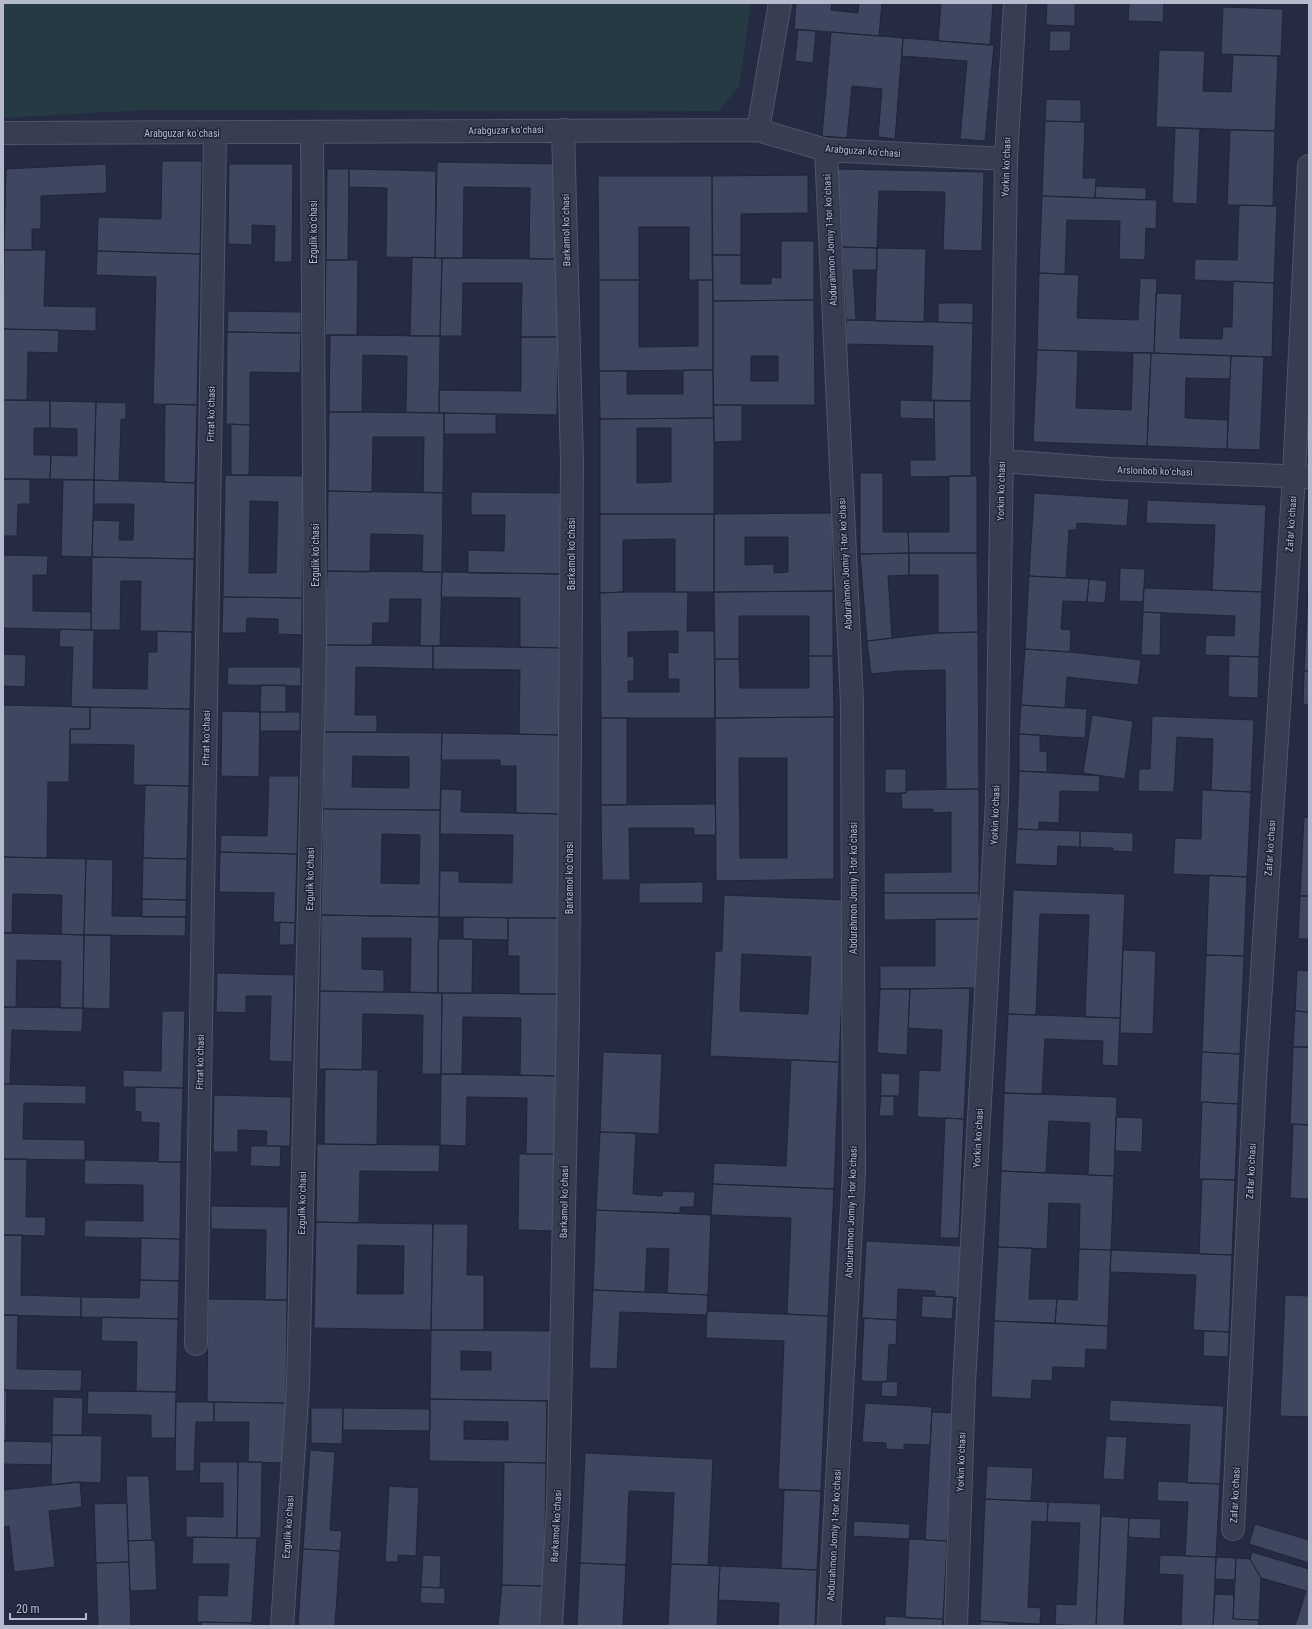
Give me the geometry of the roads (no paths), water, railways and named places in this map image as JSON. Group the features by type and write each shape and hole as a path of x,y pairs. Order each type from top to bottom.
{"street":[{"path":"758,130 780,3"},
{"name":"Yorkin koʻchasi","path":"956,1626 964,1383 997,802 1006,159 1016,3"},
{"name":"Barkamol koʻchasi","path":"551,1626 558,1504 568,1016 572,461 563,130"},
{"name":"Arabguzar koʻchasi","path":"3,133 758,130 826,150 1006,159"},
{"name":"Ezgulik koʻchasi","path":"282,1626 298,1384 315,643 312,132"},
{"name":"Fitrat koʻchasi","path":"196,1344 216,133"},
{"name":"Abdurahmon Jomiy 1-tor koʻchasi","path":"826,150 852,702 854,1173 829,1626"},
{"name":"Zafar koʻchasi","path":"1233,1529 1255,1080 1302,477 1309,166"},
{"name":"Arslonbob koʻchasi","path":"1001,461 1110,470 1302,477"}]}
